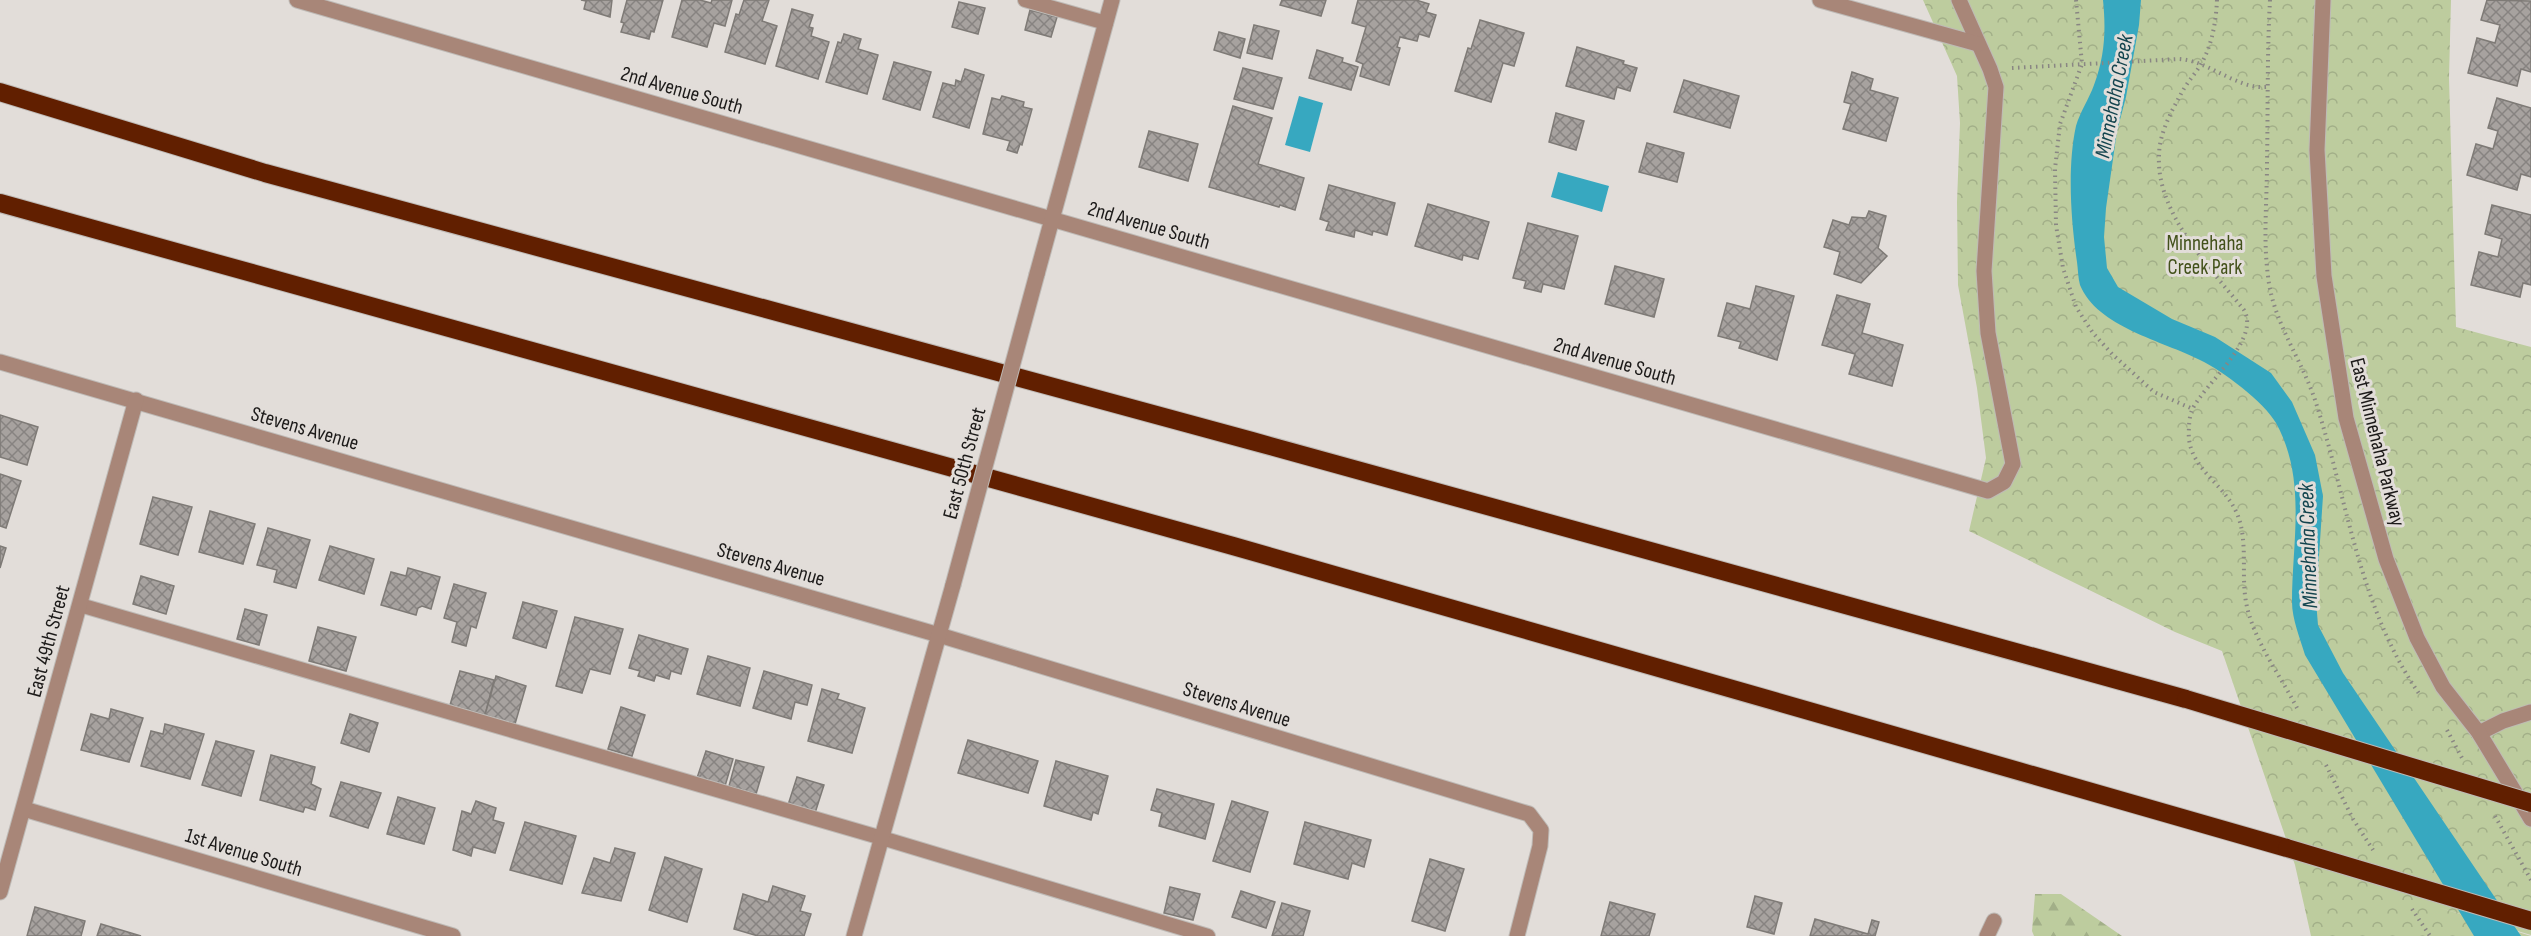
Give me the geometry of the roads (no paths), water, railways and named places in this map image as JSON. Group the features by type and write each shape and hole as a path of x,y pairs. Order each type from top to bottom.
{"highway":[{"path":"0,92 265,173 1252,441 2186,699 2531,803"},
{"path":"0,203 1233,546 2287,848 2531,921"}],"street":[{"name":"2nd Avenue South","path":"297,0 1988,491 2004,482 2013,464 1988,333 1984,271 1996,87 1978,44"},
{"name":"East 50th Street","path":"854,936 953,585 1112,0"},
{"path":"1820,0 1978,44"},
{"path":"1959,0 1978,44"},
{"name":"East Minnehaha Parkway","path":"2323,0 2317,162 2324,276 2346,418 2386,559 2417,638 2443,687 2479,733 2531,819"},
{"name":"Stevens Avenue","path":"0,362 939,635 1528,814 1541,830 1540,846 1517,936"},
{"name":"East 49th Street","path":"0,892 136,400"},
{"path":"2479,733 2503,721 2531,712"},
{"name":"1st Avenue South","path":"24,809 453,936"},
{"path":"1987,936 1994,921"}],"lane":[{"path":"1025,0 1106,23"},
{"path":"80,605 882,838 1208,936"}],"water":[{"name":"Minnehaha Creek","path":"2103,0 2141,0 2139,25 2126,97 2117,131 2106,208 2104,237 2107,268 2118,287 2172,319 2215,337 2271,373 2292,402 2315,455 2323,496 2316,601 2318,625 2343,673 2521,936 2474,936 2305,655 2292,608 2295,488 2286,444 2276,423 2253,397 2220,372 2185,353 2132,331 2101,312 2089,300 2080,285 2072,212 2073,142 2076,126 2098,74 2104,32"},
{"path":"1299,96 1323,103 1310,152 1285,145"},
{"path":"1558,172 1609,186 1602,212 1551,197"}],"park label":[{"name":"Minnehaha Creek Park","path":"2205,255"}]}
